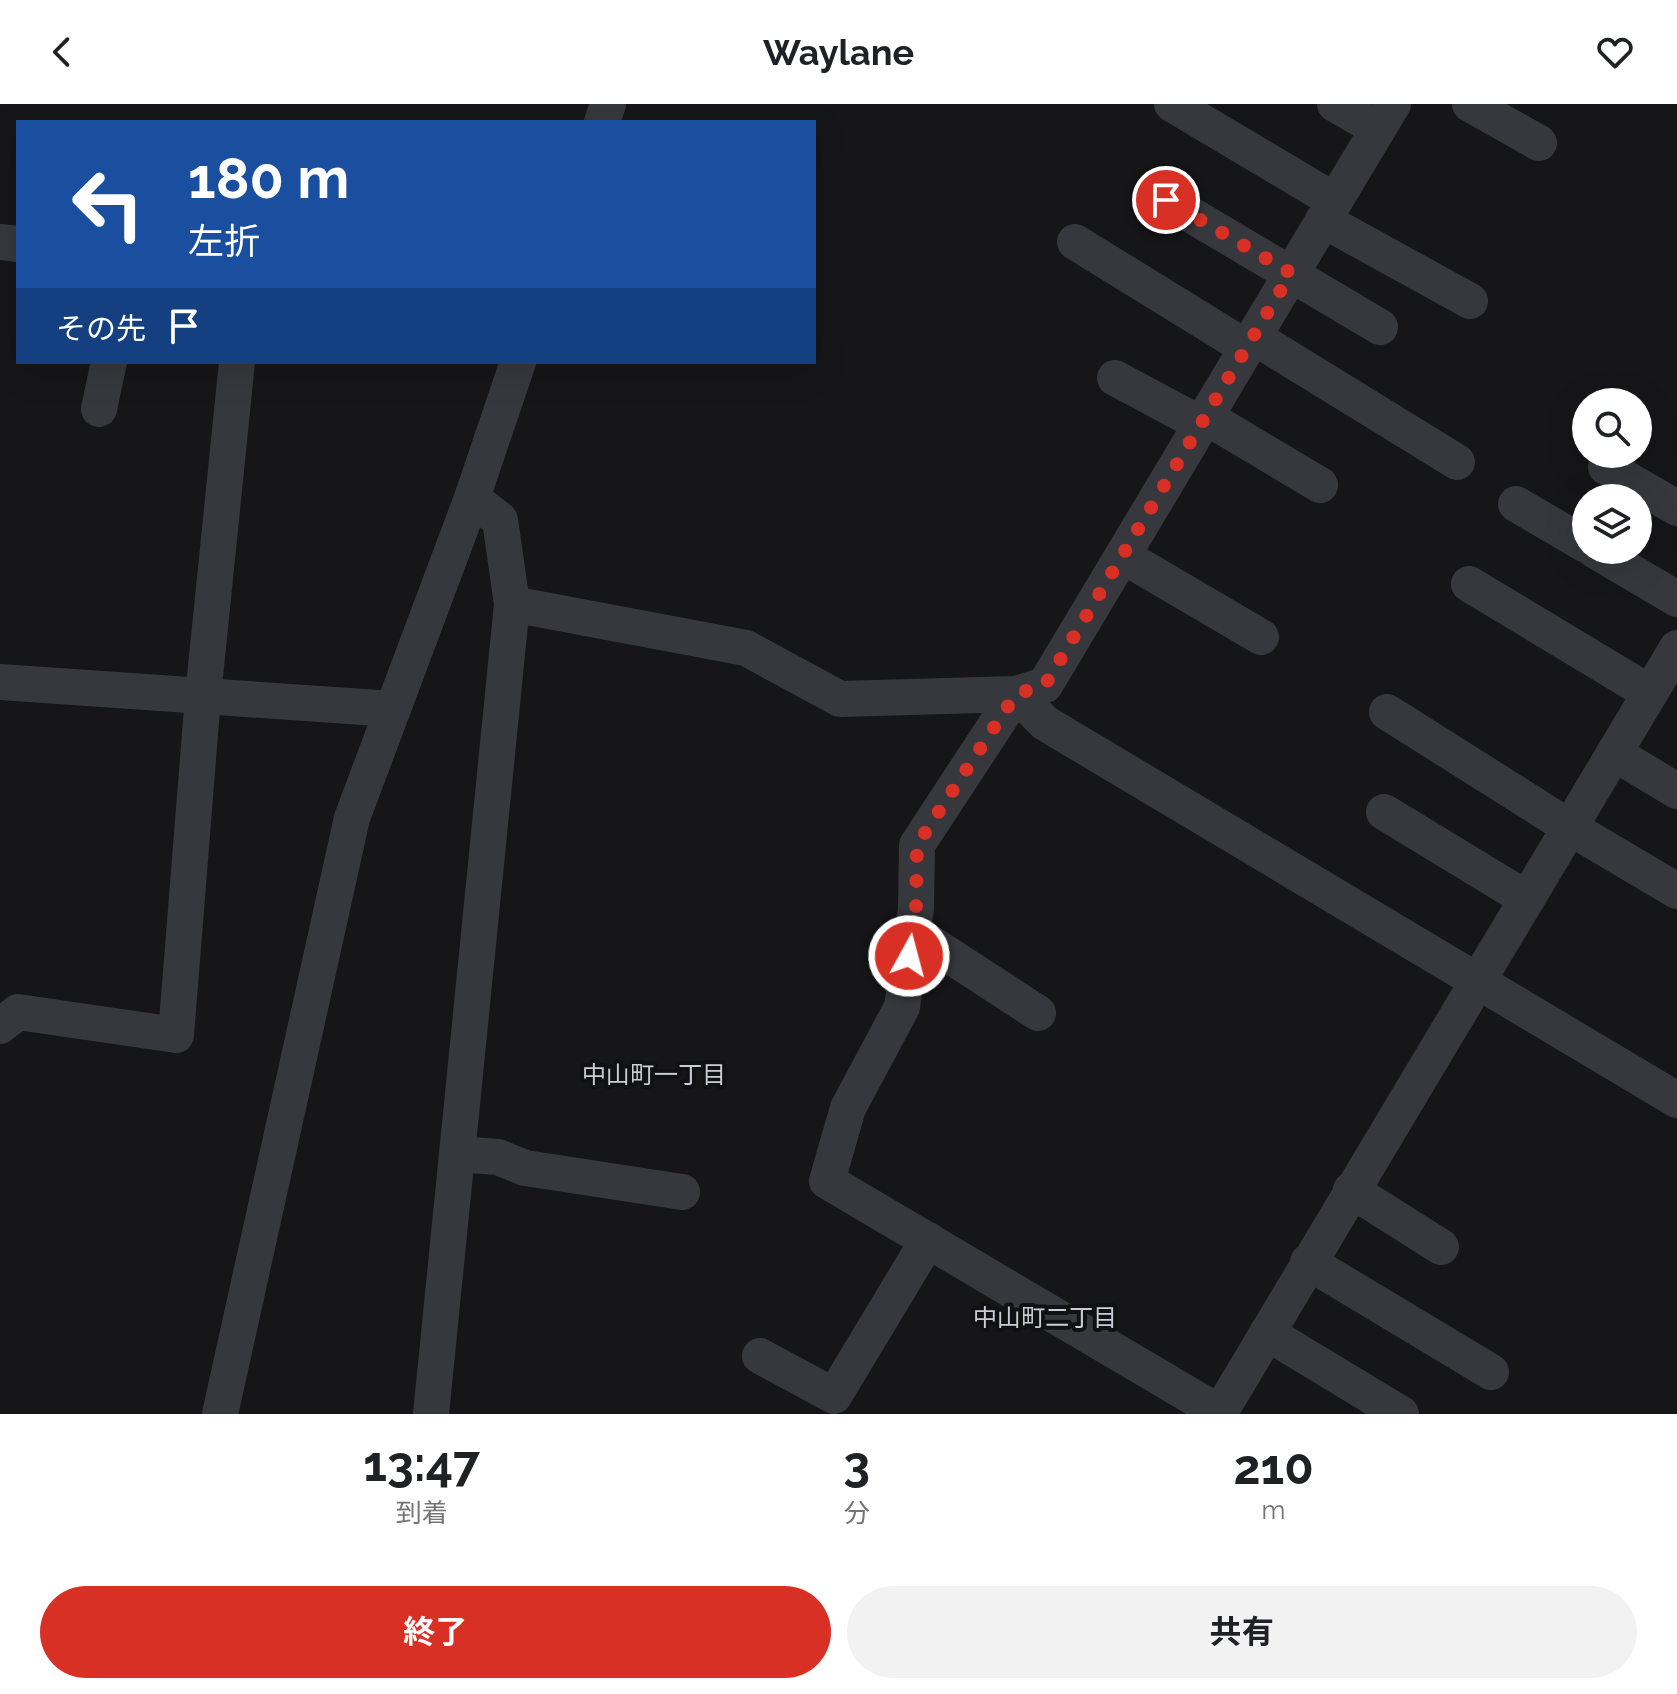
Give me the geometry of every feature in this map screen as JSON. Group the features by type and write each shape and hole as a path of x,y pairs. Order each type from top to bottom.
{"street":[{"path":"1172,104 1329,211 1470,301"},
{"path":"512,604 746,648 840,699 1016,694 1045,685 1385,117 1335,104"},
{"path":"1470,104 1539,143"},
{"path":"1166,200 1380,327"},
{"path":"1075,242 1457,462"},
{"path":"99,409 109,364"},
{"path":"0,1026 18,1012 176,1035 203,696 237,364"},
{"path":"220,1414 352,818 472,498 517,364"},
{"path":"1115,378 1204,420 1320,485"},
{"path":"1608,468 1677,508"},
{"path":"431,1414 512,604 500,520 472,498"},
{"path":"1516,504 1572,537"},
{"path":"1123,556 1261,637"},
{"path":"1618,564 1677,599"},
{"path":"1469,584 1661,690"},
{"path":"1016,694 917,845 916,908 902,1007 848,1108 827,1181 1228,1411 1267,1333 1308,1262 1569,827 1614,753 1661,690 1677,648"},
{"path":"0,682 393,709"},
{"path":"1016,694 1045,723 1677,1100"},
{"path":"1387,712 1677,891"},
{"path":"1614,753 1677,791"},
{"path":"1384,812 1527,899"},
{"path":"912,931 1038,1013"},
{"path":"457,1154 498,1157 525,1168 682,1192"},
{"path":"1351,1190 1441,1247"},
{"path":"760,1356 834,1396 928,1240"},
{"path":"1308,1262 1491,1372"},
{"path":"1267,1333 1401,1414"}],"district":[{"name":"中山町一丁目","path":"654,1075"},
{"name":"中山町二丁目","path":"1045,1318"}],"route":[{"path":"909,956 916,908 917,845 1016,694 1045,685 1291,273 1166,200"}]}
